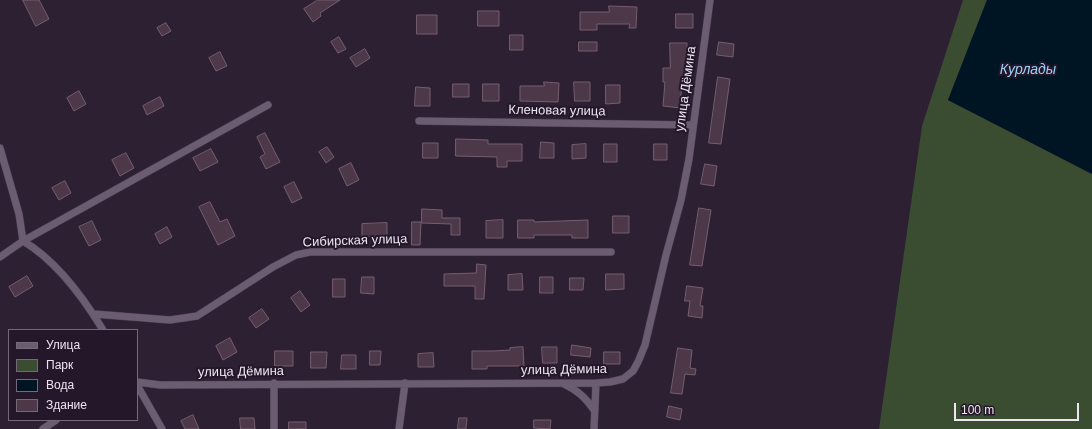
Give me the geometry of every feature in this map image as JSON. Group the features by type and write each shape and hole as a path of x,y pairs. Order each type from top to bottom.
{"street":[{"name":"улица Дёмина","path":"138,383 596,383 623,379 633,371 644,345 681,200 689,158 710,0"},
{"path":"0,257 23,241 268,105"},
{"name":"Кленовая улица","path":"419,121 693,125"},
{"path":"0,148 19,214 23,241 44,254 55,264 94,314 102,329"},
{"name":"Сибирская улица","path":"94,314 170,320 197,316 273,268 296,255 310,252 610,252"},
{"path":"274,383 274,429"},
{"path":"399,429 405,383"},
{"path":"562,383 577,391 586,399 594,410"},
{"path":"594,429 596,383"},
{"path":"138,385 162,429"},
{"path":"43,429 55,421"}],"green space":[{"path":"963,0 987,0 948,100 1092,174 1092,429 879,429 922,126"}],"water":[{"name":"Курлады","path":"987,0 1092,0 1092,174 948,100"}],"building":[{"path":"23,0 39,0 49,19 36,26"},
{"path":"318,0 340,0 320,13 321,16 313,22 304,9"},
{"path":"609,6 637,7 636,28 629,28 630,24 597,24 597,30 580,30 580,12 609,12"},
{"path":"478,11 499,11 499,26 478,26"},
{"path":"676,14 693,14 693,28 676,28"},
{"path":"417,15 437,15 437,34 417,34"},
{"path":"166,23 171,31 162,36 157,28"},
{"path":"510,35 523,35 523,50 510,50"},
{"path":"339,37 346,49 338,53 331,42"},
{"path":"579,42 597,42 597,51 579,51"},
{"path":"719,42 734,44 733,57 717,55"},
{"path":"670,43 687,43 687,82 682,82 680,108 663,106 665,82 663,82 663,68 670,68"},
{"path":"365,49 370,58 356,67 350,58"},
{"path":"220,52 227,66 216,71 209,58"},
{"path":"718,77 730,79 721,144 709,143"},
{"path":"544,82 559,83 558,102 520,101 520,86 544,86"},
{"path":"574,82 590,82 590,101 575,101"},
{"path":"453,84 469,84 469,97 453,97"},
{"path":"483,84 499,84 499,101 483,101"},
{"path":"606,85 620,85 620,103 606,104"},
{"path":"416,87 430,88 430,106 415,106"},
{"path":"79,91 86,104 74,111 67,98"},
{"path":"160,97 164,106 147,115 143,106"},
{"path":"265,133 280,162 266,169 260,157 265,154 257,137"},
{"path":"456,139 488,140 488,144 522,144 522,161 507,161 507,167 497,167 497,157 456,156"},
{"path":"541,142 554,143 554,158 540,158"},
{"path":"423,143 438,143 438,158 423,158"},
{"path":"586,144 586,158 572,159 572,145"},
{"path":"604,144 617,144 617,162 604,162"},
{"path":"654,144 667,144 667,160 654,160"},
{"path":"327,147 334,157 326,163 319,152"},
{"path":"211,149 218,162 200,171 193,158"},
{"path":"126,153 134,168 120,176 112,160"},
{"path":"351,163 359,180 347,186 339,169"},
{"path":"705,164 717,166 714,186 701,184"},
{"path":"65,181 71,193 59,200 52,188"},
{"path":"294,182 302,198 292,203 284,187"},
{"path":"210,202 220,222 227,219 235,236 218,245 199,207"},
{"path":"699,208 711,210 702,266 690,265"},
{"path":"422,209 442,210 442,218 460,218 460,235 451,235 451,224 422,223"},
{"path":"613,216 629,216 629,233 613,233"},
{"path":"503,220 503,238 486,238 486,221"},
{"path":"518,220 534,220 534,222 588,220 588,238 572,238 572,235 534,235 534,238 518,238"},
{"path":"92,221 101,240 89,246 79,227"},
{"path":"412,222 421,222 420,245 412,245"},
{"path":"387,223 387,236 362,237 362,224"},
{"path":"167,227 172,237 160,244 155,234"},
{"path":"477,264 486,265 484,299 475,299 475,286 444,286 444,274 476,273"},
{"path":"522,274 523,290 508,290 508,275"},
{"path":"606,274 624,274 624,289 606,290"},
{"path":"27,276 33,286 15,297 9,287"},
{"path":"362,277 374,277 374,294 361,293"},
{"path":"540,277 553,277 553,293 540,293"},
{"path":"570,278 584,278 583,290 570,290"},
{"path":"333,279 345,279 345,297 333,297"},
{"path":"687,286 703,288 700,306 703,306 702,318 688,316 690,301 685,301"},
{"path":"300,291 310,305 301,312 291,298"},
{"path":"262,309 269,319 256,328 249,318"},
{"path":"230,338 237,352 223,360 216,346"},
{"path":"572,345 591,348 590,357 571,355"},
{"path":"523,347 524,366 487,366 487,369 472,369 472,351 510,350 510,348"},
{"path":"542,347 557,347 557,363 543,363"},
{"path":"678,348 692,350 690,368 696,369 695,375 685,374 682,394 671,393"},
{"path":"275,351 293,351 293,366 275,366"},
{"path":"370,351 381,351 380,365 370,365"},
{"path":"311,352 327,352 326,368 311,368"},
{"path":"604,352 620,352 620,364 604,364"},
{"path":"433,353 434,367 418,367 418,354"},
{"path":"342,355 356,355 356,369 341,369"},
{"path":"669,406 682,409 680,420 667,417"},
{"path":"193,415 199,429 185,429 181,421"},
{"path":"240,418 254,418 255,429 241,429"},
{"path":"459,418 467,418 466,429 458,429"},
{"path":"534,420 551,420 550,429 534,428"},
{"path":"289,422 306,422 306,429 289,429"}]}
